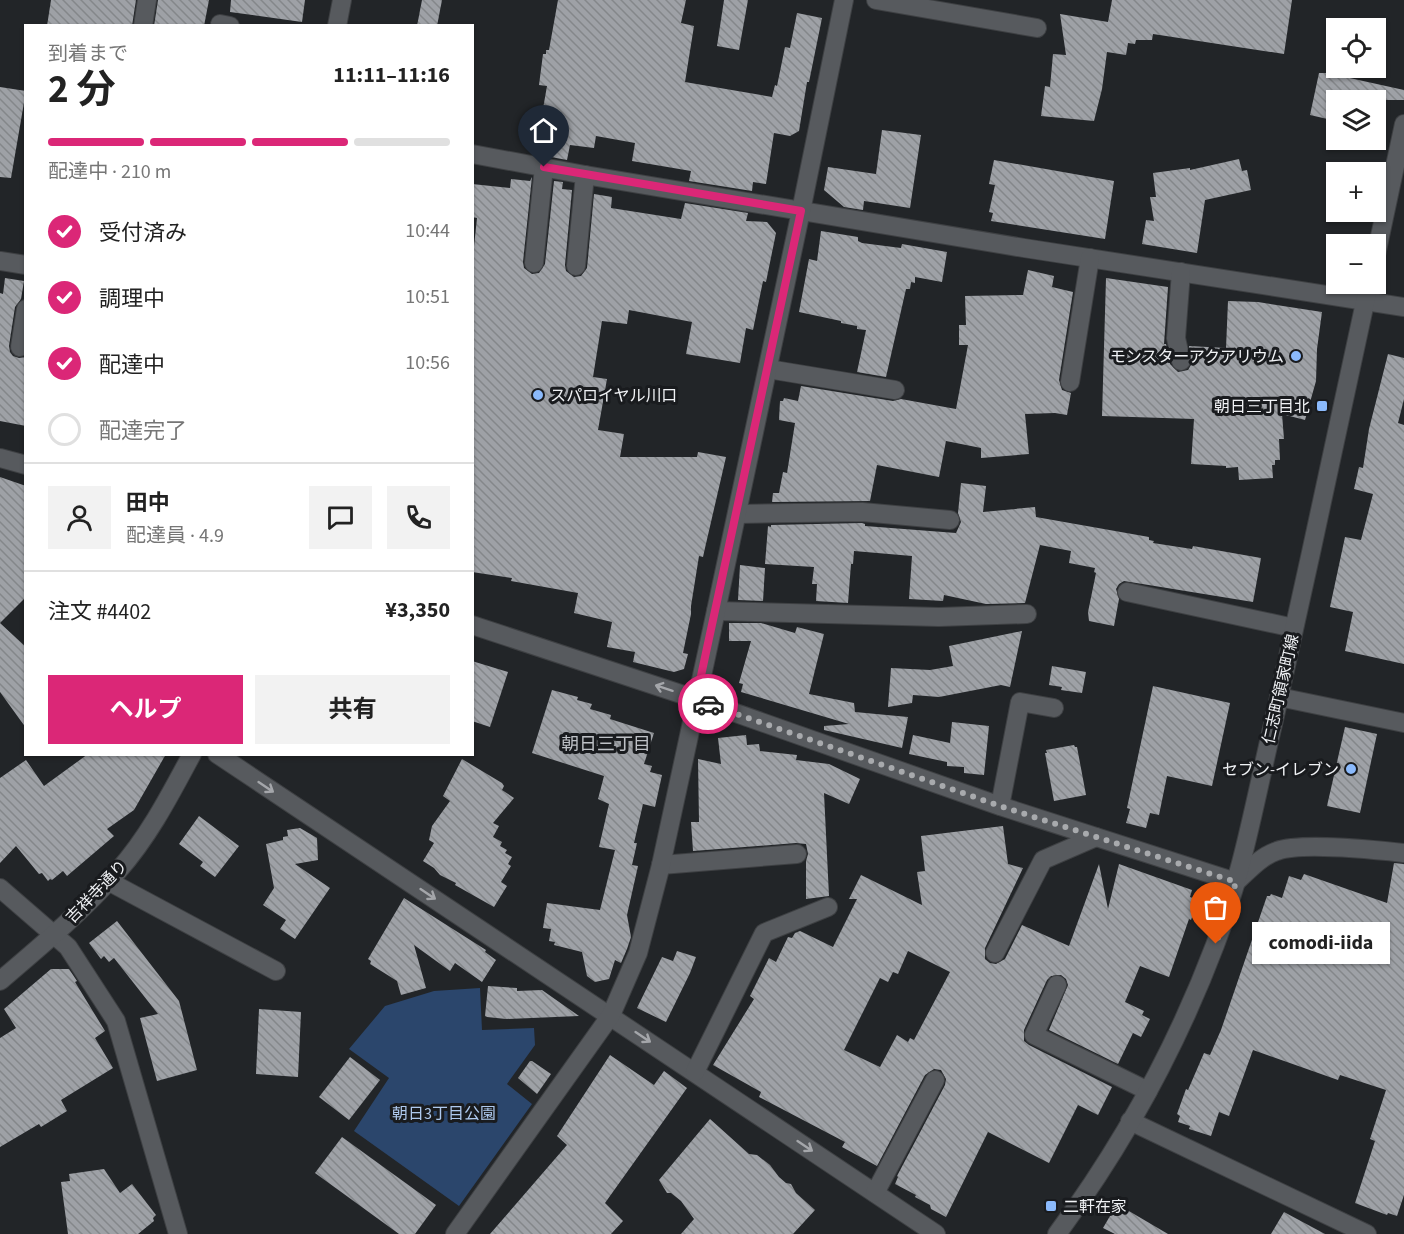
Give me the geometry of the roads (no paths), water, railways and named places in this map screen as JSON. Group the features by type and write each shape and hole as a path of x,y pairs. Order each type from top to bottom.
{"street":[{"path":"143,24 147,0"},
{"path":"337,24 342,0"},
{"path":"455,1234 611,1016 638,953 661,865 737,514 844,0"},
{"path":"876,0 1037,28"},
{"path":"1380,234 1404,124"},
{"path":"474,154 585,175 1090,258 1181,272 1326,288"},
{"path":"534,263 544,167"},
{"path":"576,266 585,175"},
{"path":"1070,382 1090,258"},
{"path":"0,261 24,265"},
{"path":"1181,272 1176,338 1181,361"},
{"name":"仁志町領家町線","path":"1057,1234 1097,1176 1148,1091 1195,995 1216,944 1236,882 1279,697 1367,294"},
{"path":"1372,294 1404,307"},
{"path":"20,346 24,321"},
{"path":"768,369 895,390"},
{"path":"0,458 24,464"},
{"path":"737,514 862,512 950,520"},
{"path":"1126,592 1294,628"},
{"path":"716,611 939,617 1027,614"},
{"path":"474,626 696,699 1000,806 1236,882 1258,861 1277,851 1309,847 1404,853"},
{"path":"1279,697 1404,723"},
{"path":"1000,806 1020,702 1054,708"},
{"name":"吉祥寺通り","path":"0,981 53,935 119,870 158,817 191,756"},
{"path":"220,756 936,1234"},
{"path":"995,953 1043,860 1096,837"},
{"path":"661,865 797,854"},
{"path":"108,881 276,971"},
{"path":"0,888 68,947 116,1021 178,1234"},
{"path":"695,1072 764,933 828,907"},
{"path":"1057,985 1034,1035 1148,1091"},
{"path":"875,1193 935,1080"},
{"path":"1130,1121 1367,1234"}],"place":[{"name":"モンスターアクアリウム","path":"1296,356"},
{"name":"スパロイヤル川口","path":"538,395"},
{"name":"朝日三丁目北","path":"1322,406"},
{"name":"セブン-イレブン","path":"1351,769"},
{"name":"comodi-iida","path":"1216,944"},
{"name":"二軒在家","path":"1051,1206"}],"district":[{"name":"朝日三丁目","path":"606,744"}],"park label":[{"name":"朝日3丁目公園","path":"444,1113"}]}
